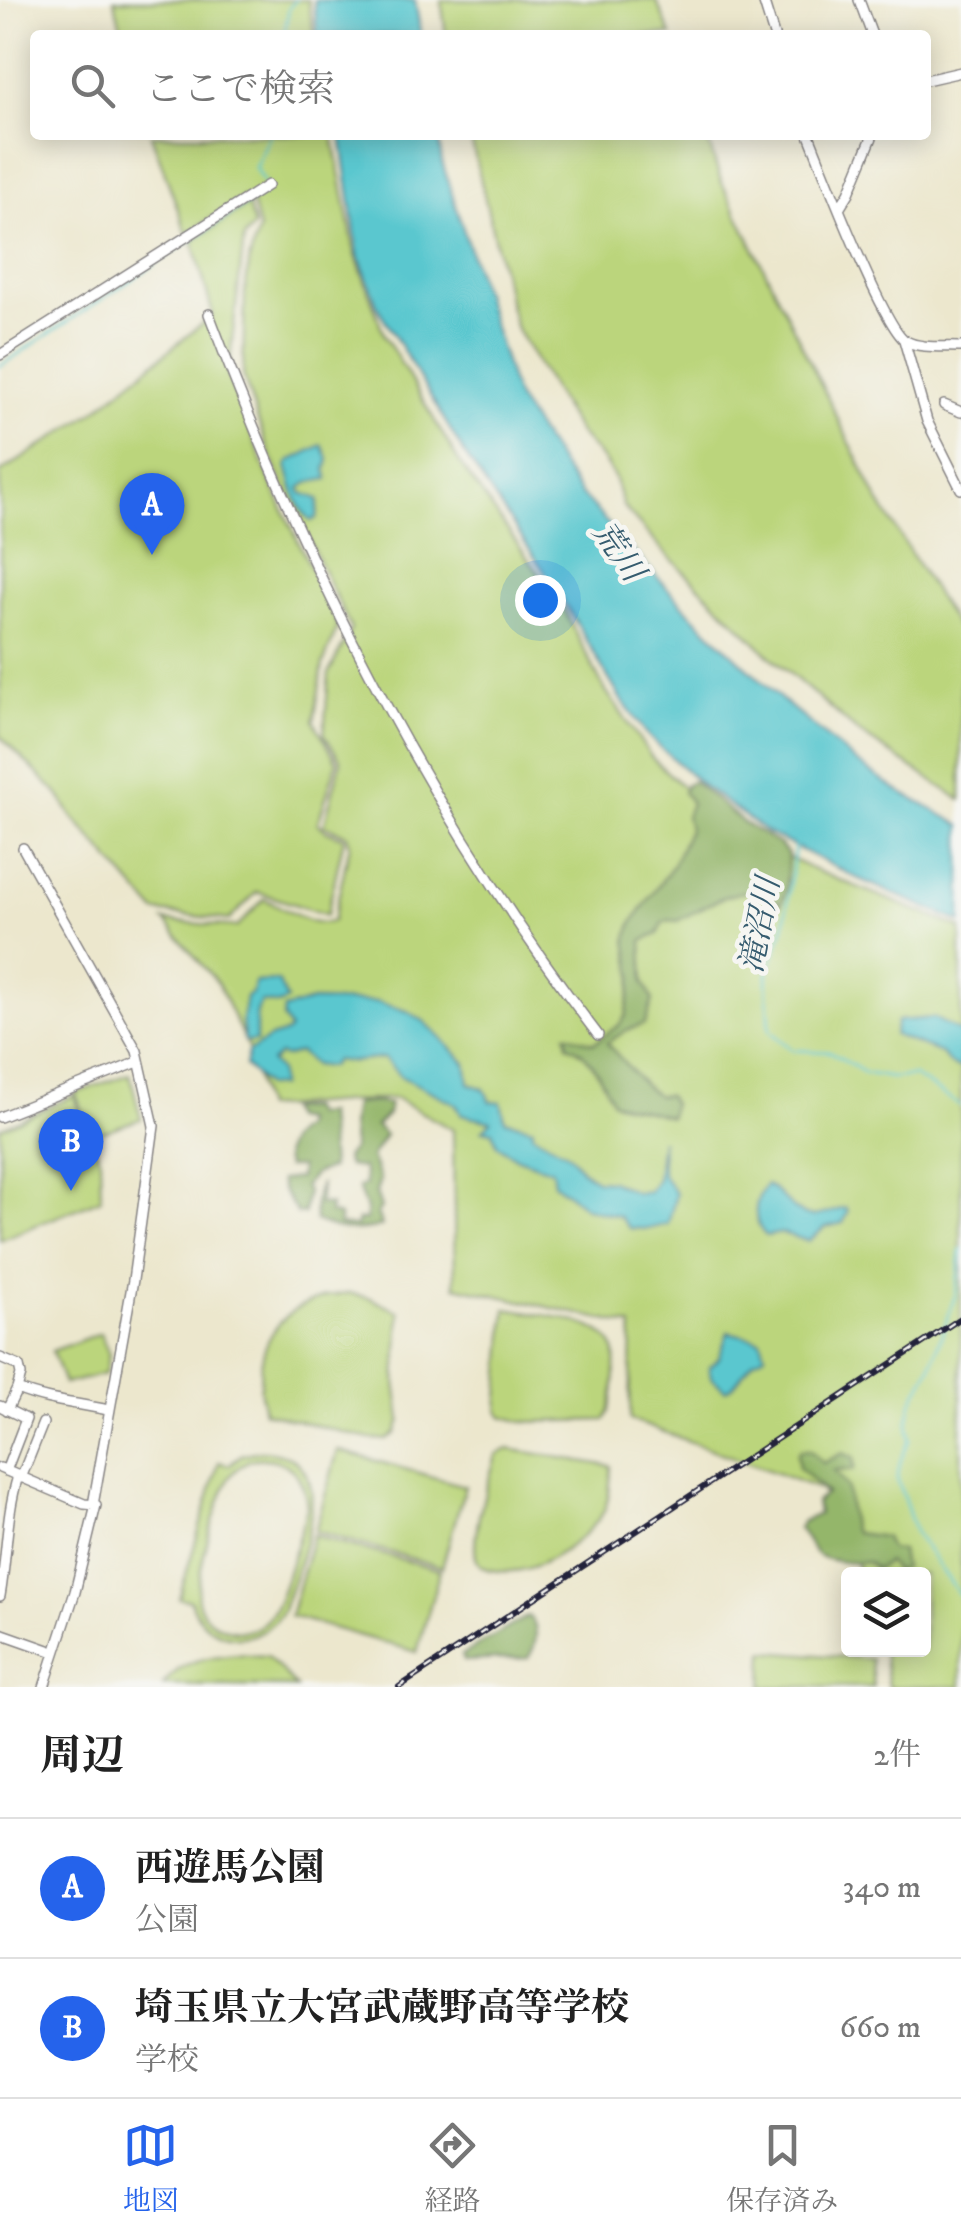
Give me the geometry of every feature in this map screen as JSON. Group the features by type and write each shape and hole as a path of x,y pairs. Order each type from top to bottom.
{"street":[{"path":"763,0 772,30"},
{"path":"859,0 870,30"},
{"path":"931,79 961,72"},
{"path":"811,140 877,295 904,340 927,422 961,489"},
{"path":"838,209 871,140"},
{"path":"0,355 268,185"},
{"path":"210,314 293,520 375,687 454,828 550,973 598,1035"},
{"path":"904,340 961,347"},
{"path":"944,405 961,412"},
{"path":"24,848 132,1040 154,1126 133,1280 93,1505"},
{"path":"0,1117 138,1062"},
{"path":"0,1358 19,1366 22,1375 3,1408 26,1419 3,1469 96,1506 80,1576 44,1687"},
{"path":"17,1389 42,1399 108,1410"},
{"path":"0,1596 8,1514 43,1422"},
{"path":"0,1633 54,1652"}],"green space":[{"path":"114,0 308,0 313,30 122,30"},
{"path":"441,0 656,0 669,30 445,30"},
{"path":"153,140 334,140 355,253 384,335 461,465 562,606 602,685 652,758 701,804 741,834 812,869 961,928 961,1687 888,1687 884,1657 931,1657 931,1567 857,1567 840,1516 820,1489 630,1420 632,1326 455,1286 453,1130 395,1098 264,1108 248,1048 218,984 165,921 237,927 264,899 308,920 333,921 350,844 347,835 324,825 341,761 324,734 329,673 351,629 265,442 243,375 245,291 259,229 252,203 243,198 187,234"},
{"path":"471,140 708,140 721,181 877,498 961,635 961,800 858,732 771,657 665,553 623,506 614,477 578,432 515,326"},
{"path":"248,205 254,226 244,238 228,376 271,483 338,626 323,664 314,721 337,762 318,823 344,838 327,915 257,892 229,920 156,912 71,815 60,796 0,736 0,473 92,413 213,315 193,241"},
{"path":"693,781 788,854 786,891 781,905 765,892 729,895 677,921 663,923 658,934 642,941 644,982 653,1000 645,1024 607,1043 646,1087 658,1096 667,1095 672,1104 670,1117 613,1102 590,1061 568,1045 566,1034 594,1043 626,1016 633,976 627,941 632,923 673,865 689,829 686,816 691,803 683,792 686,784"},
{"path":"130,1074 141,1119 93,1135 75,1093"},
{"path":"74,1096 100,1159 101,1199 0,1240 0,1128"},
{"path":"354,1104 389,1104 388,1114 376,1126 385,1135 371,1157 380,1180 376,1193 382,1226 348,1230 315,1221 315,1201 321,1183 319,1204 330,1205 329,1213 339,1216 339,1225 356,1227 358,1220 366,1220 358,1187 365,1185 363,1168 348,1166 345,1158 353,1148"},
{"path":"309,1108 313,1115 327,1114 331,1168 316,1173 304,1186 304,1214 297,1213 280,1180 299,1178 300,1167 286,1167 284,1155 303,1121 292,1119 287,1109"},
{"path":"349,1293 400,1312 396,1382 401,1420 396,1433 387,1440 264,1412 261,1366 275,1330 304,1305"},
{"path":"506,1309 578,1323 611,1343 615,1374 612,1403 605,1420 522,1422 502,1416 498,1409"},
{"path":"100,1333 109,1354 105,1374 64,1384 52,1351"},
{"path":"508,1449 611,1466 610,1480 603,1513 578,1540 541,1564 499,1571 480,1565 475,1540 496,1455"},
{"path":"338,1450 465,1486 442,1567 315,1531"},
{"path":"810,1450 823,1463 843,1453 854,1458 854,1470 834,1471 847,1487 852,1528 855,1533 885,1537 890,1549 901,1550 904,1567 892,1567 888,1562 873,1567 867,1562 834,1561 815,1552 798,1528 818,1514 816,1502 827,1493 799,1468 797,1454"},
{"path":"259,1451 287,1456 304,1470 311,1489 311,1513 283,1610 261,1632 234,1637 208,1626 190,1600 179,1598 219,1462 229,1465 241,1455","holes":["266,1459 284,1464 298,1477 307,1507 273,1611 255,1628 227,1629 210,1620 199,1604 203,1561 230,1477 246,1462"]},
{"path":"313,1535 440,1570 417,1652 290,1616"},
{"path":"528,1616 536,1637 528,1658 464,1661 462,1655"},
{"path":"764,1651 871,1659 873,1687 763,1687"},
{"path":"236,1654 267,1656 296,1687 163,1685 195,1661"}],"water":[{"path":"314,0 415,0 420,30 317,30"},
{"name":"荒川","path":"342,140 439,140 442,162 516,397 578,491 696,619 780,698 855,761 895,789 961,825 961,922 859,879 766,832 702,785 650,738 620,698 559,593 464,453 378,308 358,254"},
{"path":"322,445 329,460 328,479 300,488 302,493 319,499 317,518 311,521 298,503 287,466"},
{"path":"278,981 287,1000 279,1005 261,1002 256,1014 256,1041 247,1042 242,1021 246,997 252,993 255,982"},
{"path":"312,1001 377,1002 407,1011 425,1022 466,1063 469,1083 484,1089 490,1101 501,1102 505,1120 533,1128 533,1134 569,1154 596,1180 611,1181 636,1193 649,1191 657,1179 661,1139 662,1174 676,1194 668,1224 629,1228 619,1216 586,1208 554,1183 552,1170 518,1158 497,1145 493,1131 483,1130 491,1121 461,1114 456,1104 400,1076 384,1058 335,1060 330,1067 314,1065 299,1052 279,1055 271,1062 279,1071 280,1086 267,1087 245,1066 248,1052 287,1033 284,1009"},
{"path":"934,1018 961,1033 961,1069 941,1053 894,1035 897,1021"},
{"path":"766,1185 806,1215 846,1208 848,1212 843,1223 826,1227 808,1241 782,1233 766,1236 758,1224 756,1210"},
{"path":"728,1332 761,1340 765,1354 725,1390 711,1377 709,1367 719,1358"}],"waterway":[{"path":"285,30 289,8 296,0"},
{"path":"265,185 255,168 268,140"},
{"path":"0,366 266,191"},
{"name":"滝沼川","path":"795,846 784,929 769,968 770,1031 793,1050 831,1052 865,1073 892,1078 914,1076 961,1106"},
{"name":"滝沼川","path":"961,1250 956,1293 930,1369 912,1402 910,1440 897,1478 916,1534 961,1597"}],"railway":[{"path":"399,1687 961,1318"}],"place":[{"name":"西遊馬公園","path":"152,555"},
{"name":"埼玉県立大宮武蔵野高等学校","path":"71,1191"}]}
